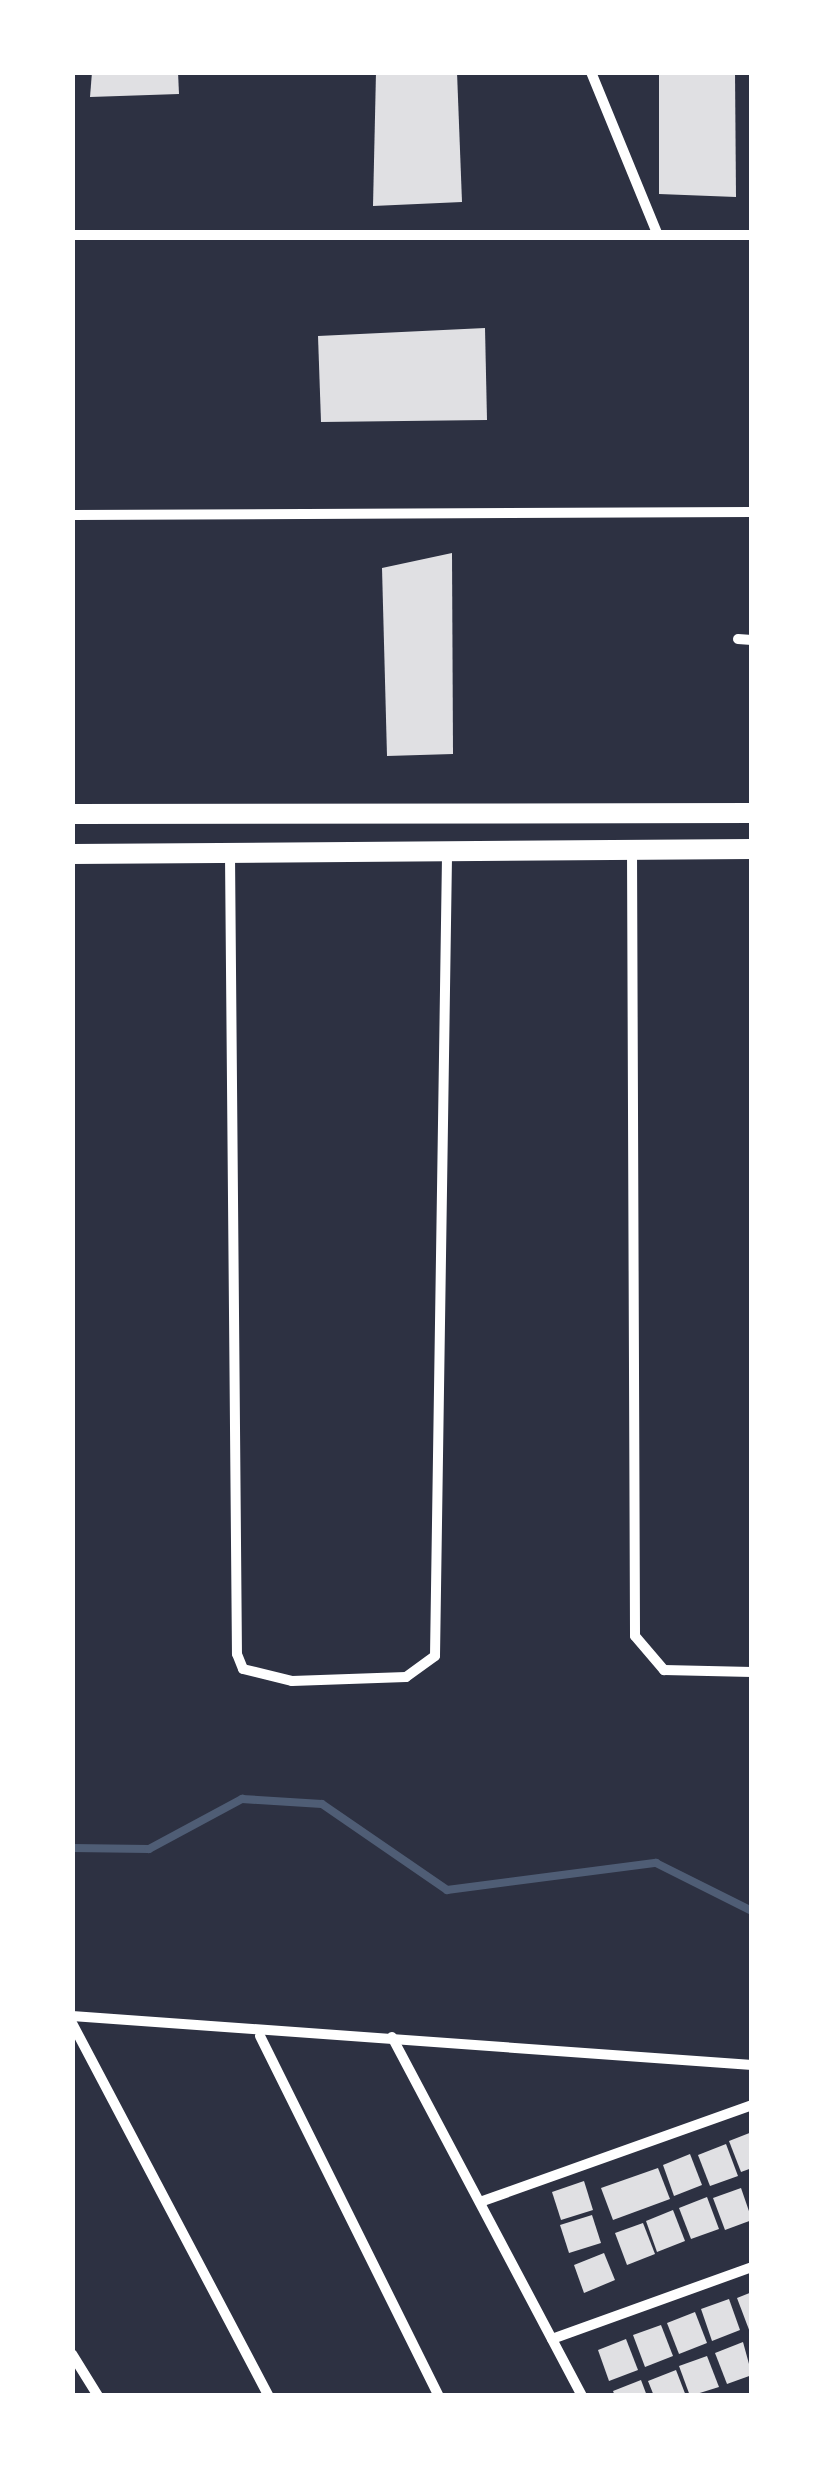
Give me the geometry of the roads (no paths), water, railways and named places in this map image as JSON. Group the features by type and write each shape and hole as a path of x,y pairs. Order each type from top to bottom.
{"main road":[{"path":"72,814 752,813"},
{"path":"72,854 752,849"}],"street":[{"path":"591,72 658,233"},
{"path":"72,236 752,235"},
{"path":"72,515 752,512"},
{"path":"738,639 752,640"},
{"path":"632,849 635,1636 664,1670 752,1672"},
{"path":"230,855 237,1654 243,1670 292,1681 406,1677 435,1656 447,852"},
{"path":"72,2020 260,2036 392,2037 752,2065"},
{"path":"72,2020 269,2396"},
{"path":"260,2036 439,2396"},
{"path":"392,2037 582,2396"},
{"path":"480,2202 752,2105"},
{"path":"552,2339 752,2266"},
{"path":"72,2354 98,2396"}],"waterway":[{"path":"72,1848 149,1849 242,1799 322,1804 447,1890 656,1863 752,1911"}]}
